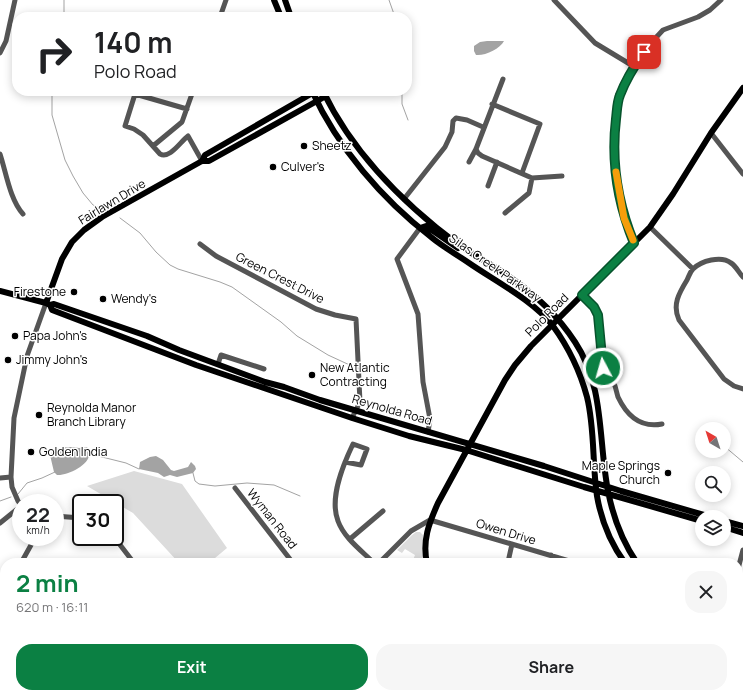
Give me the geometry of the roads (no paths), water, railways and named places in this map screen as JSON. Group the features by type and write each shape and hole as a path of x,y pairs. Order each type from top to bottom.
{"main road":[{"path":"274,0 278,12"},
{"path":"285,0 290,12"},
{"name":"Polo Road","path":"426,558 425,545 430,520 508,374 542,335 650,227 671,198 711,133 743,88"},
{"name":"Fairlawn Drive","path":"202,161 205,155 306,96"},
{"name":"Silas Creek Parkway","path":"315,96 334,130 362,170 380,190 431,237 512,291 533,307 552,325 567,348 579,371 587,398 591,425 597,498 612,540 621,558"},
{"name":"Fairlawn Drive","path":"48,304 62,259 72,242 84,230 102,217 202,161 209,161 317,101 322,96"},
{"name":"Silas Creek Parkway","path":"327,96 350,137 385,180 404,199 431,223 461,246 511,277 536,296 559,320 576,342 589,370 597,399 608,490 615,521 626,546 634,558"},
{"path":"420,228 426,226 463,251 481,258"},
{"name":"Reynolda Road","path":"0,291 48,304 54,304 104,320 265,382 428,432 468,448 584,487 620,494 695,513"},
{"name":"Reynolda Road","path":"48,304 52,310 196,365 352,418 409,436 544,466 584,479 620,494 695,519"},
{"path":"731,523 743,526"},
{"path":"731,529 743,532"}],"street":[{"path":"12,12 15,0"},
{"path":"222,12 226,0"},
{"path":"554,0 595,43 633,66"},
{"path":"634,243 624,218 617,183 615,137 620,96 633,66 663,30 698,18 718,1"},
{"path":"0,54 6,41 12,14"},
{"path":"469,162 476,149 502,79"},
{"path":"134,96 125,126 138,131 160,154 166,155 188,136 202,161"},
{"path":"142,96 187,109"},
{"path":"153,146 180,124 191,96"},
{"path":"492,104 540,124 522,173"},
{"path":"404,199 445,146 452,132 453,121 456,118 467,120 483,127"},
{"path":"711,133 743,174"},
{"path":"476,149 478,154 532,178 562,176"},
{"path":"0,154 14,199 19,209 24,214"},
{"path":"488,186 497,162"},
{"path":"505,213 529,193 532,178"},
{"path":"650,227 693,269"},
{"path":"420,228 397,259 418,314 423,382 430,419 428,432"},
{"name":"Green Crest Drive","path":"200,244 216,256 316,309 335,315 356,319 360,402 356,411"},
{"path":"743,277 731,263 721,259 710,260 693,269 677,298 675,308 677,315 697,344 724,379 734,386 743,389"},
{"path":"582,295 594,307 598,315 603,368 615,386 622,404 637,420 649,425 662,424"},
{"path":"16,494 12,487 11,477 14,418 20,382 27,356 48,304"},
{"path":"218,364 221,355 264,369"},
{"path":"352,418 356,411"},
{"path":"345,462 361,465 367,449 353,444 345,462 338,486 335,512 338,522 350,539 369,558"},
{"path":"0,478 11,477"},
{"name":"Wyman Road","path":"235,488 289,558"},
{"path":"350,539 383,511"},
{"path":"0,523 12,513"},
{"path":"384,558 411,531 430,520"},
{"name":"Owen Drive","path":"430,520 560,558"},
{"path":"509,558 512,544"},
{"path":"24,558 31,546"},
{"path":"121,546 130,558"}],"waterway":[{"path":"64,0 64,12"},
{"path":"389,0 393,12"},
{"path":"52,96 52,115 65,160 83,193 93,205 102,209"},
{"path":"402,96 402,104 408,120"},
{"path":"120,218 140,233 156,252 170,265 232,287 281,322 297,336 328,355 354,367"},
{"path":"731,452 743,462"},
{"path":"90,454 126,463 139,469"},
{"path":"18,494 27,483 55,472"},
{"path":"193,473 195,481 199,484 215,486 247,483 274,485 300,496"},
{"path":"0,501 11,497"}],"place":[{"name":"Sheetz","path":"304,146"},
{"name":"Culver's","path":"273,167"},
{"name":"Firestone","path":"74,292"},
{"name":"Wendy's","path":"103,299"},
{"name":"Papa John's","path":"15,336"},
{"name":"Jimmy John's","path":"8,360"},
{"name":"New Atlantic Contracting","path":"312,375"},
{"name":"Reynolda Manor Branch Library","path":"39,415"},
{"name":"Golden India","path":"31,452"},
{"name":"Maple Springs Church","path":"668,473"}]}
